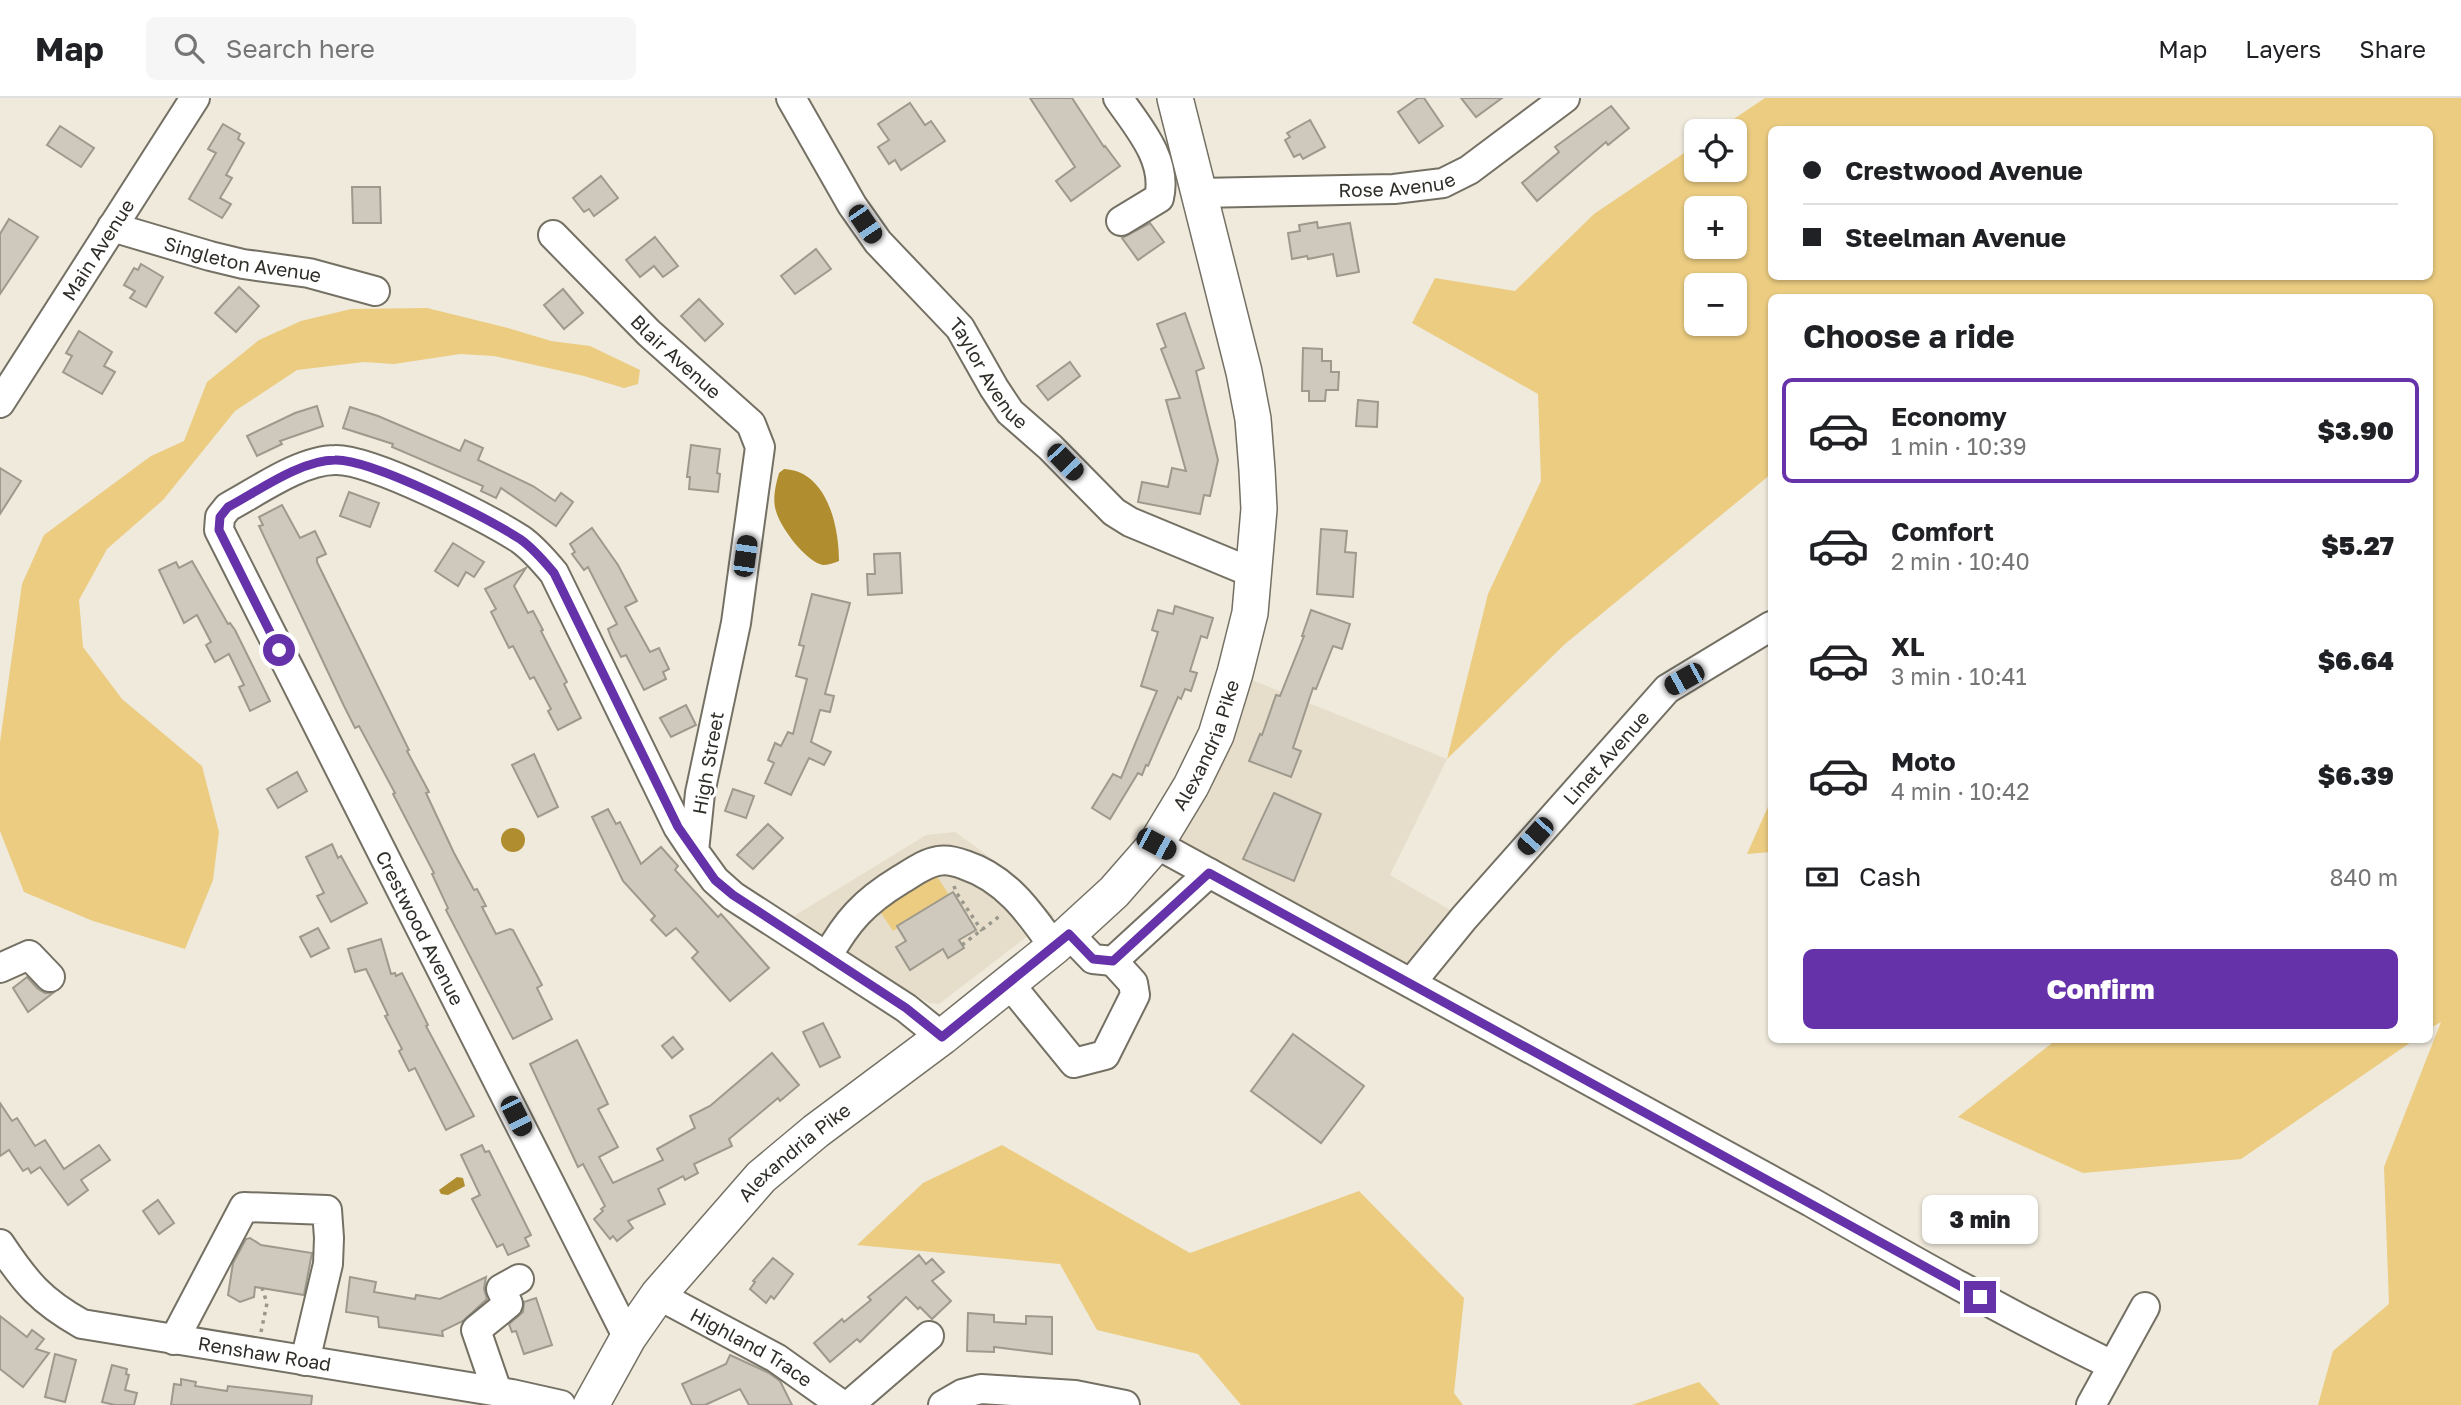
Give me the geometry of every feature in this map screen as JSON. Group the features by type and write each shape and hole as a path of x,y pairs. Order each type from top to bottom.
{"main road":[{"name":"Alexandria Pike","path":"591,1405 628,1338 658,1294 761,1177 816,1131 942,1037 1062,941 1114,892 1156,844 1191,786 1216,734 1236,673 1250,613 1259,509 1253,419 1244,372 1175,98"}],"street":[{"name":"Main Avenue","path":"0,403 195,98"},
{"name":"Taylor Avenue","path":"791,98 852,205 878,242 960,328 1010,412 1050,447 1114,512 1130,522 1254,573"},
{"path":"1118,98 1152,147 1162,186 1159,198 1121,221"},
{"name":"Rose Avenue","path":"1199,194 1394,189 1443,183 1469,170 1565,98"},
{"name":"Singleton Avenue","path":"111,227 210,256 243,264 309,273 375,291"},
{"name":"Blair Avenue","path":"553,235 649,333 751,424 760,447 754,493"},
{"name":"Crestwood Avenue","path":"628,1338 219,530 220,517 228,507 302,468 321,461 335,460 367,466 400,480 522,540 554,573 678,827 694,851"},
{"name":"High Street","path":"694,851 700,793 736,623 754,493"},
{"name":"Linet Avenue","path":"1411,983 1464,918 1661,694 1768,628"},
{"path":"1156,844 2025,1322 2112,1365"},
{"path":"694,851 715,880 733,895 906,1008 942,1037"},
{"path":"827,957 847,923 870,899 927,864 941,860 978,869 1005,885 1062,941 1093,959 1113,961 1133,983 1135,995 1105,1055 1074,1063 1008,982"},
{"path":"1113,961 1209,873"},
{"path":"0,968 29,955 50,977"},
{"path":"174,1340 244,1207 327,1210 328,1264 305,1361"},
{"name":"Renshaw Road","path":"0,1244 25,1281 42,1299 82,1324 497,1391 561,1405"},
{"path":"497,1391 476,1329 508,1304 501,1289 519,1279"},
{"name":"Highland Trace","path":"658,1294 776,1358 842,1405"},
{"path":"2091,1405 2145,1307"},
{"path":"849,1405 929,1336"},
{"path":"943,1405 962,1394 981,1389 1075,1395 1125,1405"}],"path":[{"path":"957,862 953,880 956,892 982,932"},
{"path":"962,945 982,932 1018,900"},
{"path":"259,1341 267,1303 262,1288"}],"shaded area":[{"path":"1765,98 2461,98 2461,1405 2318,1405 2333,1351 2389,1304 2384,1167 2441,1022 2433,1027 2433,294 1768,294 1768,476 1565,644 1447,759 1488,594 1541,481 1538,394 1412,323 1435,278 1515,291 1594,214 1684,153 1684,182 1747,182 1747,119 1734,119"},
{"path":"427,308 551,341 590,346 640,370 638,384 624,388 494,356 460,354 394,364 364,362 297,370 235,411 163,500 107,549 79,600 83,647 122,699 202,766 219,832 213,880 185,949 93,921 24,892 0,831 0,742 22,584 44,535 151,456 184,441 207,382 259,340 301,321 351,309"},
{"path":"784,469 799,472 811,479 828,503 836,532 839,561 823,565 809,558 778,518 774,497 779,473"},
{"path":"1235,673 1447,759 1390,875 1464,918 1411,983 1156,844"},
{"path":"1768,807 1768,852 1747,854"},
{"path":"513,828 524,835 525,840 518,851 513,852 502,845 501,840 508,829"},
{"path":"955,832 998,863 1054,916 939,1004 929,1003 899,985 794,916 926,835"},
{"path":"935,873 949,895 893,931 879,910"},
{"path":"2052,1043 2410,1043 2241,1159 2083,1173 1958,1117"},
{"path":"1002,1145 1190,1253 1359,1191 1464,1298 1454,1393 1463,1405 1241,1405 1198,1354 1097,1330 1060,1264 857,1245 923,1183"},
{"path":"457,1177 463,1178 465,1186 448,1195 441,1194 439,1190"},
{"path":"1699,1382 1720,1405 1632,1405"}],"building":[{"path":"1030,98 1072,98 1104,147 1120,166 1071,201 1056,181 1075,167"},
{"path":"1418,98 1424,98 1443,126 1419,143 1398,112"},
{"path":"1461,98 1502,98 1476,117"},
{"path":"910,103 925,125 931,121 945,141 901,170 895,160 889,164 878,147 889,140 878,124"},
{"path":"1611,106 1629,128 1608,145 1606,142 1537,201 1522,183 1559,152 1555,147"},
{"path":"1310,120 1325,147 1303,159 1300,154 1294,157 1285,140 1290,137 1287,133"},
{"path":"223,124 240,134 238,139 244,143 226,175 232,178 220,198 231,204 222,218 189,199 216,153 208,149"},
{"path":"60,126 94,148 81,167 47,145"},
{"path":"601,176 618,198 594,216 589,209 584,212 573,198"},
{"path":"352,187 380,187 381,223 353,223"},
{"path":"9,219 38,237 0,294 0,234"},
{"path":"1317,222 1318,228 1350,223 1359,272 1337,276 1333,254 1292,259 1288,233 1300,231 1299,225"},
{"path":"1150,223 1164,242 1138,260 1122,238"},
{"path":"655,237 678,266 663,277 654,266 640,277 626,260"},
{"path":"816,249 831,269 795,294 781,276"},
{"path":"141,264 163,277 146,307 130,298 135,291 124,285 134,268 138,270"},
{"path":"239,287 259,306 236,332 215,313"},
{"path":"563,289 583,313 564,329 544,305"},
{"path":"699,299 723,324 705,341 681,316"},
{"path":"1185,313 1204,368 1196,371 1218,460 1210,496 1204,495 1200,514 1138,502 1142,482 1168,487 1172,468 1186,471 1166,400 1180,398 1161,349 1166,347 1157,324"},
{"path":"79,331 112,352 104,366 115,372 102,394 63,372 72,356 66,353"},
{"path":"1303,348 1322,349 1322,361 1331,361 1331,372 1339,372 1338,390 1326,390 1325,401 1309,401 1309,391 1302,391"},
{"path":"1070,362 1080,376 1048,400 1037,386"},
{"path":"1358,400 1378,402 1377,427 1356,426"},
{"path":"317,406 323,426 280,441 282,444 257,456 247,436 295,413"},
{"path":"350,407 460,451 465,440 483,448 478,460 533,486 555,501 561,493 573,502 556,526 501,488 496,498 481,491 483,486 392,447 393,444 343,428"},
{"path":"691,445 720,449 718,492 689,489 690,477 687,477"},
{"path":"0,468 21,481 0,514"},
{"path":"349,492 379,503 370,527 340,516"},
{"path":"282,505 300,538 315,531 326,554 317,558 317,562 429,792 426,793 454,853 486,906 482,907 496,934 513,930 542,985 537,988 552,1019 513,1039 446,910 448,908 432,874 434,873 393,794 395,793 359,726 355,728 344,706 259,526 263,525 259,517"},
{"path":"592,528 618,565 637,601 625,607 650,652 659,648 669,669 663,672 666,679 644,690 626,655 621,657 611,637 608,629 617,624 588,567 584,570 572,554 575,552 570,544"},
{"path":"1321,529 1347,531 1345,552 1356,553 1353,597 1317,594"},
{"path":"453,543 484,562 474,577 466,572 458,586 435,571"},
{"path":"900,553 902,593 868,595 867,574 875,574 874,554"},
{"path":"192,561 228,624 235,630 270,701 250,711 239,687 244,685 229,654 215,662 206,645 211,642 197,615 184,623 159,570 176,562 179,568"},
{"path":"526,568 514,586 528,613 533,611 543,630 541,631 567,682 564,684 581,718 558,730 548,711 551,709 534,677 530,679 513,646 509,648 491,612 496,609 485,589"},
{"path":"812,594 850,603 825,694 834,696 830,712 820,710 811,742 831,752 824,765 809,758 791,795 765,783 774,763 768,760 775,743 781,746 788,732 793,734 807,679 796,676 804,646 799,645"},
{"path":"1175,606 1213,618 1207,638 1201,636 1190,671 1197,673 1191,691 1185,689 1181,699 1178,697 1148,766 1146,765 1142,775 1138,773 1110,819 1092,808 1113,774 1121,778 1157,691 1141,686 1158,632 1152,630 1158,610 1173,614"},
{"path":"1311,610 1350,624 1342,649 1333,646 1316,689 1313,688 1293,748 1301,751 1291,777 1249,761 1260,734 1262,735 1276,695 1280,696 1304,636"},
{"path":"686,705 696,725 671,737 660,718"},
{"path":"534,754 558,807 538,817 512,765"},
{"path":"297,772 307,791 278,808 267,789"},
{"path":"733,789 754,796 746,818 725,811"},
{"path":"1274,793 1321,814 1294,881 1243,859"},
{"path":"608,809 616,824 620,822 641,864 661,847 678,866 675,870 718,917 721,914 769,968 730,1001 692,958 698,952 676,928 666,936 651,920 655,916 623,881 592,817"},
{"path":"768,824 783,838 753,869 737,855"},
{"path":"332,844 367,903 331,922 317,896 324,893 306,857"},
{"path":"953,892 976,930 959,940 964,948 948,958 943,949 910,970 896,947 906,941 897,926"},
{"path":"318,928 329,948 311,957 300,937"},
{"path":"381,939 391,974 395,973 396,976 402,973 428,1025 426,1026 474,1116 446,1130 415,1068 409,1071 399,1051 402,1049 366,969 355,972 348,949"},
{"path":"27,977 38,989 53,993 28,1012 13,988"},
{"path":"823,1023 840,1057 820,1067 803,1032"},
{"path":"1293,1034 1364,1086 1321,1143 1251,1091"},
{"path":"673,1037 683,1049 672,1058 662,1046"},
{"path":"577,1040 608,1104 598,1109 618,1147 599,1157 613,1183 663,1160 657,1149 695,1128 690,1116 710,1106 772,1053 799,1085 780,1101 778,1098 729,1139 732,1146 694,1164 698,1173 685,1180 683,1176 658,1189 665,1204 628,1221 633,1228 617,1241 613,1236 610,1239 594,1219 605,1206 583,1164 578,1167 530,1064"},
{"path":"0,1103 12,1121 17,1118 35,1146 45,1140 64,1169 99,1145 110,1160 81,1180 88,1190 68,1205 40,1167 31,1173 28,1168 23,1171 9,1150 0,1156"},
{"path":"482,1145 485,1152 489,1151 531,1235 525,1238 529,1246 508,1255 503,1244 497,1247 472,1199 480,1195 461,1155"},
{"path":"158,1200 174,1223 159,1234 143,1211"},
{"path":"250,1238 261,1245 312,1253 304,1295 255,1287 254,1297 240,1302 228,1295 233,1263 246,1239"},
{"path":"919,1255 926,1264 932,1259 944,1272 932,1281 951,1301 932,1319 906,1297 860,1342 857,1339 830,1362 814,1343 842,1319 844,1322 871,1300 868,1297"},
{"path":"773,1258 793,1274 774,1299 771,1296 766,1303 750,1289 755,1282 753,1281"},
{"path":"350,1277 376,1282 374,1292 415,1299 416,1295 440,1299 486,1277 484,1289 487,1299 463,1321 442,1331 443,1336 379,1327 378,1317 346,1312"},
{"path":"536,1298 552,1345 524,1354 516,1331 512,1332 509,1324 523,1312 524,1302"},
{"path":"968,1313 994,1315 994,1322 1026,1324 1026,1316 1052,1317 1052,1354 994,1347 994,1352 967,1351"},
{"path":"0,1316 27,1337 32,1330 44,1339 36,1349 49,1353 23,1387 0,1369"},
{"path":"55,1354 76,1360 65,1402 45,1397"},
{"path":"730,1355 780,1381 792,1405 749,1405 740,1389 705,1405 692,1405 682,1384 726,1364"},
{"path":"112,1365 127,1369 126,1374 129,1375 125,1390 137,1393 134,1405 102,1402"},
{"path":"181,1379 196,1382 195,1386 227,1391 228,1386 312,1396 311,1405 171,1405 174,1384 181,1385"}],"route":[{"path":"279,650 219,530 220,517 228,507 302,468 321,461 348,461 367,466 493,524 522,540 534,551 554,573 678,827 715,880 733,895 906,1008 942,1037 1069,934 1093,959 1113,961 1209,873 1980,1297"}]}
